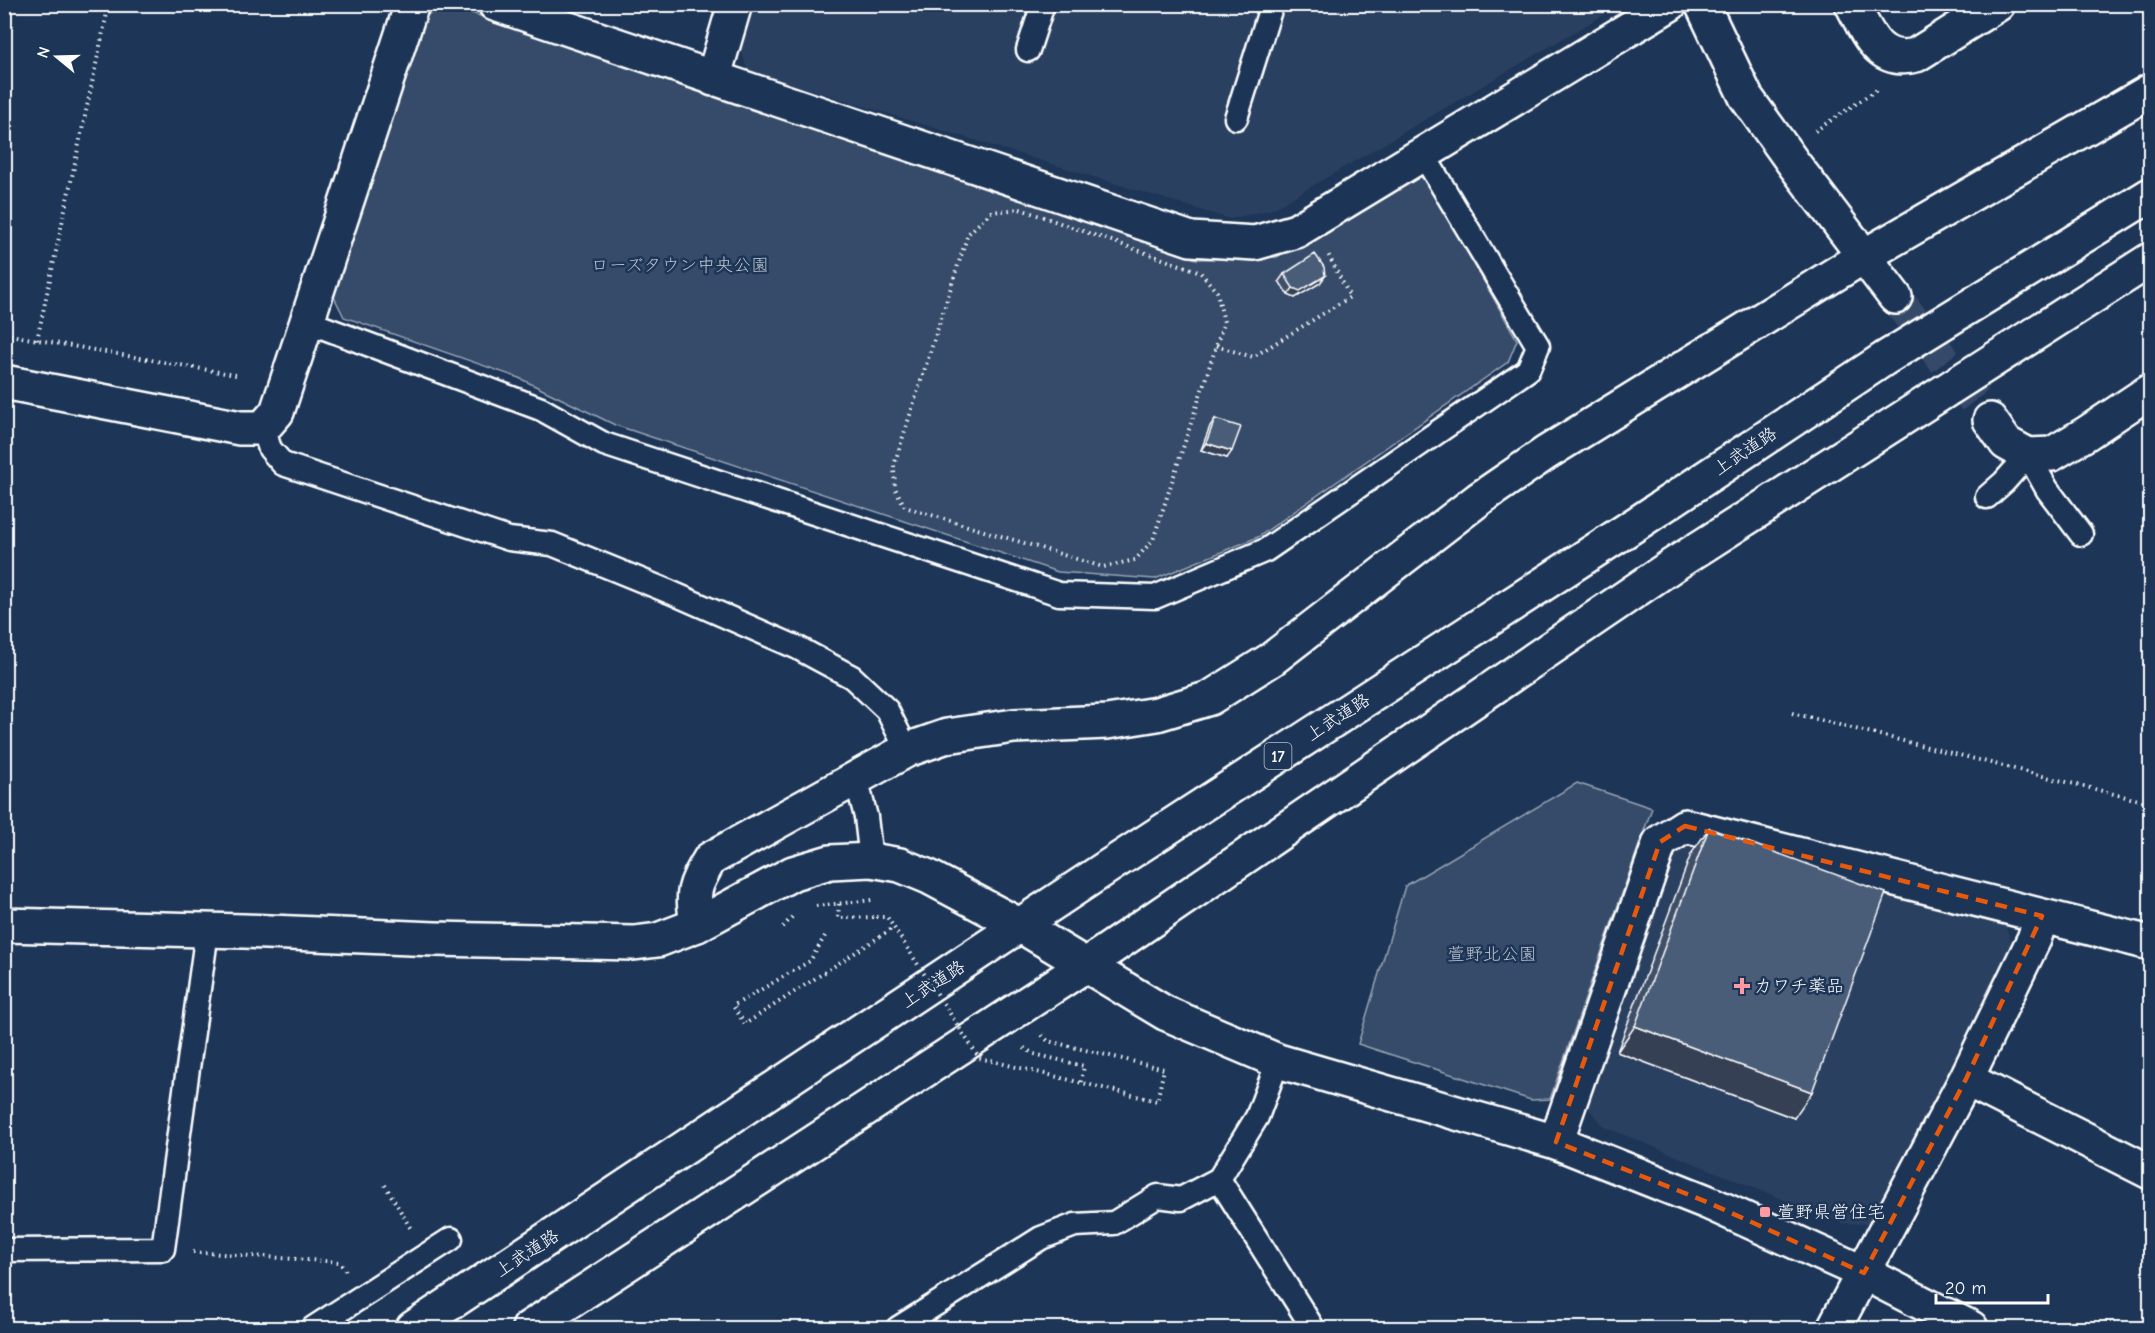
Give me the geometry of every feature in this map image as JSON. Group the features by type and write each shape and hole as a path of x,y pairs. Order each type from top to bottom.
{"main road":[{"path":"4,382 240,428 262,428 277,412 412,4"},
{"path":"495,4 1191,238 1255,243 1296,231 1670,4"},
{"path":"713,79 735,4"},
{"path":"1702,4 1746,97 1794,164 1896,297"},
{"path":"1852,4 1871,40 1879,48 1904,58 1916,55 1998,4"},
{"path":"697,925 693,902 695,884 711,859 907,750 947,736 1014,726 1107,722 1157,714 1210,698 1272,659 1479,500 1546,453 1866,255 2151,91"},
{"name":"上武道路","path":"413,1329 1109,866 1642,520 1884,359 2151,195"},
{"path":"529,1329 1086,965 1673,565 2151,260"},
{"path":"1990,420 2006,443 2028,455 2052,454 2151,391"},
{"path":"1556,1142 1660,842 1685,826 2151,943"},
{"path":"4,926 634,943 658,940 697,925 793,873 830,861 871,860 900,865 1021,926 1165,1013 1278,1061 1556,1142 1707,1202 1864,1273 1971,1329"},
{"path":"1834,1329 1966,1078 2034,939 2042,916"},
{"path":"1966,1078 2151,1172"}],"lane":[{"path":"1028,51 1043,4"},
{"path":"1236,118 1272,4"},
{"path":"306,321 541,409 604,444 1059,594 1155,597 1266,550 1528,370 1538,346 1423,154"},
{"path":"262,428 270,449 283,464 509,539 552,544 670,591 798,648 852,678 887,710 907,750"},
{"path":"1987,497 2028,455 2047,489 2081,534"},
{"path":"856,778 866,817 871,860"},
{"path":"4,1250 163,1250 207,931"},
{"path":"898,1329 1041,1238 1075,1225 1114,1223 1158,1196 1181,1199 1219,1179 1257,1117 1278,1061"},
{"path":"1219,1179 1313,1329"},
{"path":"313,1329 451,1239"}],"path":[{"path":"37,340 109,4"},
{"path":"1812,132 1822,128 1888,83 1894,55"},
{"path":"1020,209 1200,272 1217,292 1224,322 1216,346 1153,540 1135,560 1103,567 906,507 895,488 894,465 968,234 991,212 1020,209"},
{"path":"1216,346 1253,357 1350,297 1311,222"},
{"path":"4,334 236,375"},
{"path":"1792,713 2151,803"},
{"path":"872,900 839,904 838,918 887,917 979,1058 1157,1101 1164,1069 1048,1041"},
{"path":"825,936 810,961 734,1006 745,1024 893,928"},
{"path":"1034,1053 1084,1066 1081,1082"},
{"path":"385,1185 427,1255"},
{"path":"163,1250 339,1262 366,1295"}],"highlighted area":[{"path":"1685,826 2042,916 1966,1079 1864,1273 1707,1202 1556,1142 1660,842"}],"shaded area":[{"path":"752,4 1620,5 1273,209 1230,219 747,70 739,41"},
{"path":"1697,841 2004,922 2014,949 1869,1224 1841,1223 1605,1127 1587,1107 1671,857"}],"green space":[{"name":"ローズタウン中央公園","path":"448,5 1196,259 1277,257 1418,174 1429,184 1517,340 1508,362 1258,537 1155,579 1058,572 615,425 519,378 344,317 332,293 423,17"},
{"name":"萱野北公園","path":"1577,783 1652,808 1550,1099 1531,1100 1358,1044 1405,886"}],"building":[{"path":"1315,254 1324,267 1325,276 1300,291 1293,288 1284,274"},
{"path":"1215,419 1241,427 1232,451 1206,443"},
{"name":"カワチ薬品","path":"1709,828 1886,893 1812,1092 1635,1026"}],"tunnel":[{"path":"1895,297 1990,420"}],"place":[{"name":"カワチ薬品","path":"1742,986"},
{"name":"萱野県営住宅","path":"1765,1212"}]}
